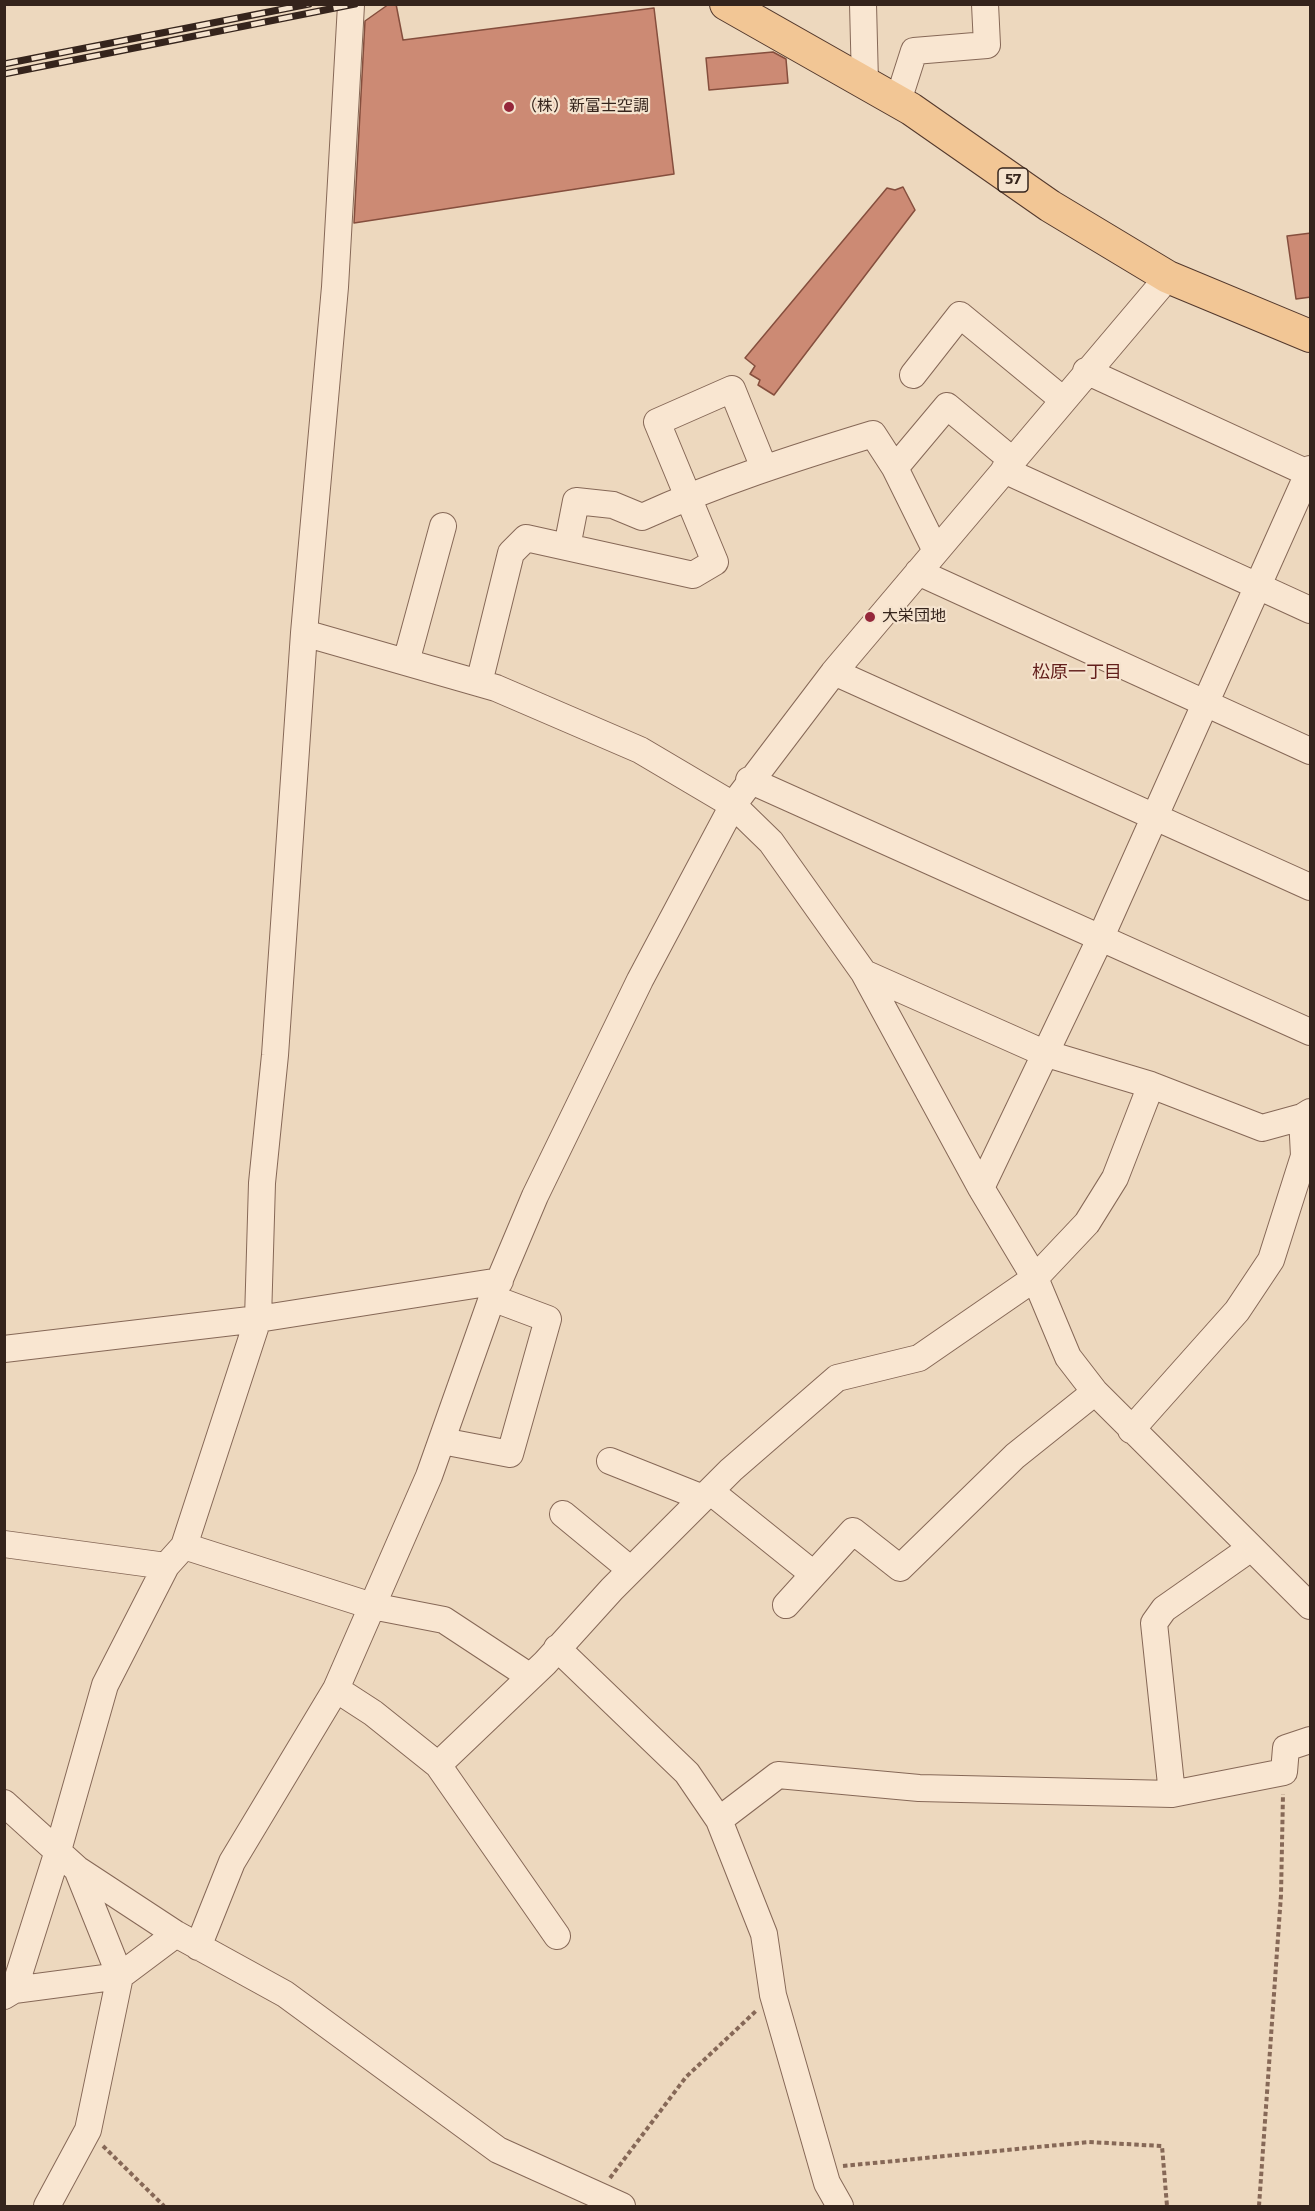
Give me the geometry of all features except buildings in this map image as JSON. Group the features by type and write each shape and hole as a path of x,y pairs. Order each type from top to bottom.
{"main road":[{"name":"57","path":"726,4 898,101 1050,206 1168,277 1311,336"}],"street":[{"path":"863,4 865,82"},
{"path":"898,101 914,51 987,45 985,4"},
{"path":"9,1993 67,1862 105,1685 166,1566 184,1546 258,1319 262,1183 275,1055 304,633 334,287 351,5"},
{"path":"198,1947 232,1862 336,1689 429,1476 496,1290 545,1175 640,980 733,805 749,780 834,672 1062,399 1168,277"},
{"path":"913,375 960,315 1062,399"},
{"path":"981,1188 1100,939 1310,472 1086,371"},
{"path":"479,683 511,553 526,538 693,575 715,562 657,422 732,389 764,468"},
{"path":"895,468 947,406 1008,465 1311,610"},
{"path":"567,547 576,501 613,505 642,517 689,495 764,468 873,434 895,468 936,551"},
{"path":"405,662 443,526"},
{"path":"918,572 1311,751"},
{"path":"304,633 496,688 640,750 733,805 771,842 864,973 981,1188 1035,1278 1068,1357 1095,1392 1131,1430 1311,1606"},
{"path":"834,672 1311,887"},
{"path":"749,780 1311,1032"},
{"path":"864,973 1044,1053 1151,1085 1262,1128 1306,1114 1304,1156 1271,1260 1237,1311 1131,1430"},
{"path":"438,1765 557,1648 707,1494 837,1378 919,1358 1035,1278 1087,1223 1114,1178 1151,1085"},
{"path":"4,1349 496,1290 548,1319 510,1454 441,1441"},
{"path":"786,1605 812,1573 853,1531 900,1568 1015,1456 1095,1392"},
{"path":"610,1461 707,1494 812,1573"},
{"path":"563,1514 631,1570"},
{"path":"4,1544 166,1566"},
{"path":"184,1546 372,1606 444,1620 529,1676"},
{"path":"1172,1794 1154,1623 1164,1609 1251,1548"},
{"path":"557,1648 687,1773 720,1820 764,1934 773,1995 827,2183 840,2206"},
{"path":"336,1689 373,1713 438,1765 557,1936"},
{"path":"720,1820 778,1775 919,1788 1172,1794 1284,1772 1286,1748 1311,1740"},
{"path":"4,1803 67,1862 176,1934 285,1994 498,2150 591,2201 622,2206"},
{"path":"47,2206 88,2130 120,1976 67,1862"},
{"path":"9,1993 120,1976 176,1934"}],"path":[{"path":"1259,2206 1281,1895 1284,1772"},
{"path":"591,2201 686,2077 773,1995"},
{"path":"88,2130 164,2206"},
{"path":"823,2168 1089,2142 1162,2146 1167,2206"}],"railway":[{"path":"4,64 309,4"},
{"path":"4,74 355,4"}],"place":[{"name":"（株）新富士空調","path":"509,107"},
{"name":"大栄団地","path":"870,617"}],"district":[{"name":"松原一丁目","path":"1077,673"}]}
